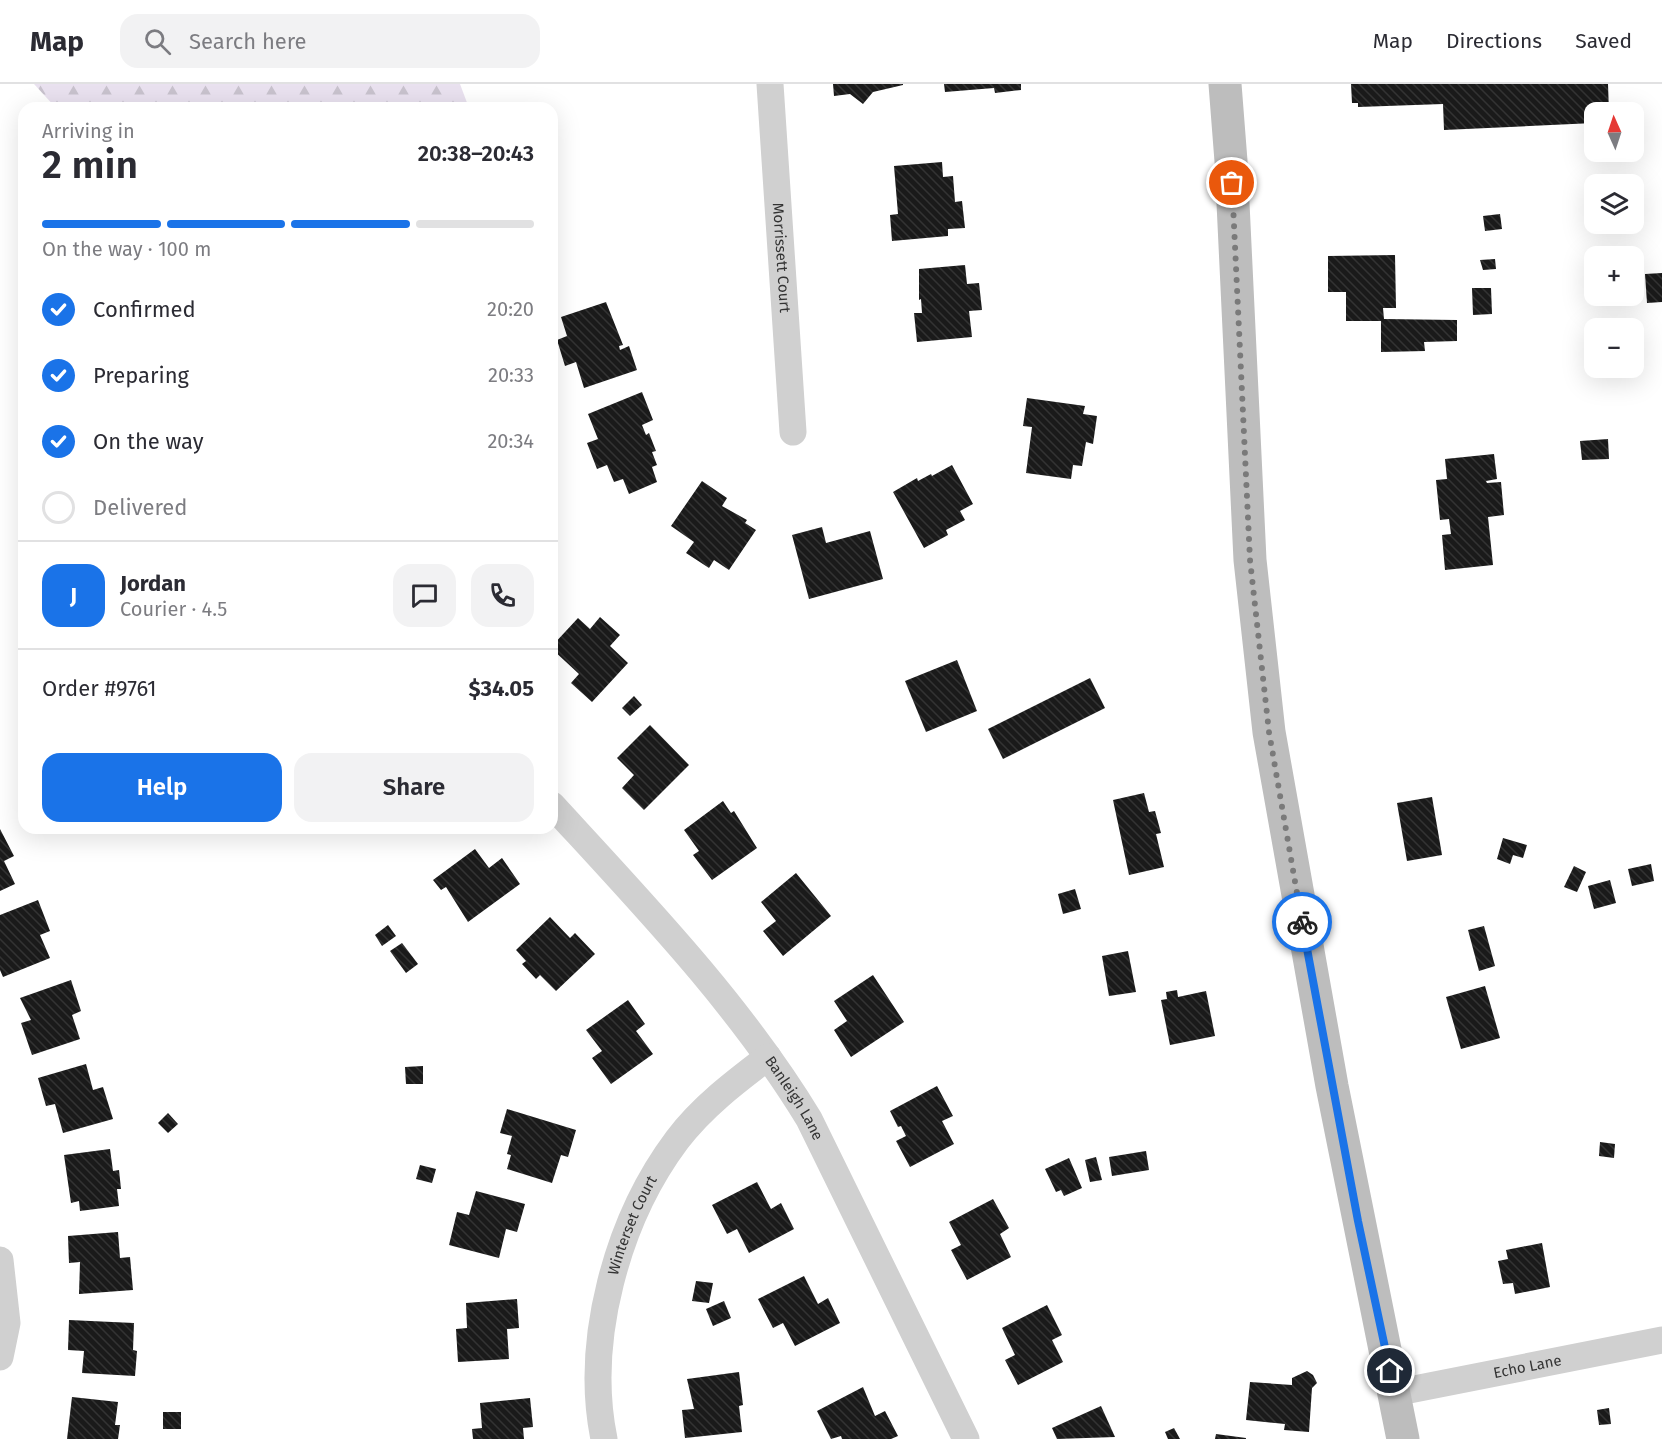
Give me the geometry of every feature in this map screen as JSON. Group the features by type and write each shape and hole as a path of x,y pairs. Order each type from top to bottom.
{"street":[{"name":"Morrissett Court","path":"770,84 793,432"},
{"path":"1225,84 1231,161 1250,560 1269,732 1332,1086 1404,1439"},
{"name":"Banleigh Lane","path":"558,811 661,923 768,1057 809,1119 966,1439"},
{"name":"Winterset Court","path":"604,1439 598,1412 603,1311 618,1253 653,1176 677,1140 705,1108 768,1057"},
{"path":"0,1260 8,1323 0,1357"},
{"name":"Echo Lane","path":"1395,1393 1662,1340"}],"green space":[{"path":"34,84 460,84 467,102 50,102"}],"building":[{"path":"833,84 903,85 873,92 863,104 850,94 834,96"},
{"path":"944,84 1021,84 1021,90 995,93 994,88 945,92"},
{"path":"1351,84 1608,84 1609,102 1584,102 1584,123 1444,130 1443,104 1358,107 1358,103 1352,103"},
{"path":"942,162 943,177 953,176 955,202 962,201 965,228 948,229 948,236 892,241 890,215 898,214 894,166"},
{"path":"1500,214 1502,229 1485,231 1483,216"},
{"path":"1395,255 1396,308 1383,308 1384,319 1457,320 1457,341 1424,342 1425,351 1381,352 1381,321 1346,321 1346,292 1328,292 1328,256"},
{"path":"1495,259 1496,269 1483,270 1480,260"},
{"path":"965,265 967,284 979,283 982,310 969,311 972,337 917,342 914,313 922,313 921,299 919,300 919,269"},
{"path":"1662,273 1662,302 1647,303 1645,274"},
{"path":"1472,288 1491,288 1492,314 1473,315"},
{"path":"606,302 623,345 619,346 620,350 629,346 637,370 584,388 576,362 565,366 558,343 558,340 567,336 561,317"},
{"path":"642,392 653,420 642,425 646,435 649,433 656,451 652,452 657,465 652,467 657,482 629,494 623,479 614,482 607,465 597,469 587,443 598,439 588,414"},
{"path":"1027,398 1085,406 1083,414 1097,416 1093,444 1086,442 1082,466 1073,465 1071,479 1026,473 1032,427 1023,426"},
{"path":"1608,439 1609,459 1582,460 1580,441"},
{"path":"1494,454 1497,479 1486,481 1487,483 1501,482 1504,515 1488,517 1493,565 1445,570 1442,535 1451,534 1449,519 1440,520 1436,480 1447,479 1445,459"},
{"path":"952,465 973,504 960,511 965,520 946,530 948,535 924,548 893,492 917,478 918,481 931,474 932,476"},
{"path":"702,481 727,498 722,506 747,520 745,523 756,530 729,570 714,560 709,568 686,553 694,542 671,526"},
{"path":"822,527 826,543 870,531 883,579 809,599 792,535"},
{"path":"600,617 620,635 610,646 628,663 592,702 571,683 579,674 558,655 558,640 578,618 590,629"},
{"path":"957,660 977,711 926,732 905,681"},
{"path":"1090,678 1105,708 1003,759 988,729"},
{"path":"634,696 642,705 630,716 622,708"},
{"path":"650,725 689,765 644,810 622,788 634,775 617,758"},
{"path":"1144,793 1149,812 1155,811 1161,833 1156,834 1164,867 1129,875 1113,800"},
{"path":"1432,797 1442,855 1407,861 1397,803"},
{"path":"723,801 731,813 734,811 757,848 712,880 693,855 699,851 684,830"},
{"path":"0,829 14,856 4,861 15,884 0,891"},
{"path":"1503,838 1527,845 1523,858 1513,855 1510,864 1497,859"},
{"path":"475,849 489,868 502,858 520,884 468,922 446,887 441,890 433,880"},
{"path":"1651,864 1654,881 1632,886 1628,869"},
{"path":"1574,866 1586,872 1577,892 1564,887"},
{"path":"796,873 831,916 783,956 763,931 776,921 761,902"},
{"path":"1610,880 1616,903 1594,909 1588,886"},
{"path":"1075,889 1081,909 1063,914 1058,894"},
{"path":"38,900 50,931 40,935 50,958 3,977 0,970 0,915"},
{"path":"550,917 570,938 575,933 595,954 556,991 540,975 536,979 522,964 526,961 516,950"},
{"path":"388,925 396,936 382,946 375,935"},
{"path":"1484,926 1495,966 1479,971 1468,930"},
{"path":"402,943 418,964 406,973 390,951"},
{"path":"1128,951 1136,992 1109,996 1102,956"},
{"path":"873,975 904,1022 851,1057 834,1030 847,1021 834,1001"},
{"path":"71,980 81,1011 72,1015 80,1039 32,1055 21,1023 31,1020 20,998"},
{"path":"1485,986 1500,1038 1461,1049 1446,997"},
{"path":"1177,990 1178,997 1206,991 1215,1036 1170,1045 1161,1000 1167,999 1166,992"},
{"path":"628,1000 645,1024 636,1031 653,1054 611,1084 592,1058 602,1051 586,1030"},
{"path":"86,1064 93,1090 103,1087 113,1119 63,1133 55,1104 46,1106 38,1078"},
{"path":"423,1066 423,1084 406,1084 405,1067"},
{"path":"937,1086 953,1116 942,1121 954,1144 910,1167 896,1141 906,1136 901,1126 898,1127 890,1111"},
{"path":"507,1109 576,1130 568,1157 561,1155 552,1183 507,1169 511,1155 507,1154 512,1136 500,1133"},
{"path":"168,1113 178,1124 168,1133 158,1123"},
{"path":"1600,1142 1615,1144 1614,1158 1599,1156"},
{"path":"110,1149 113,1171 119,1170 121,1189 117,1189 119,1206 80,1211 79,1201 71,1203 64,1155"},
{"path":"1146,1151 1149,1170 1112,1176 1109,1157"},
{"path":"1096,1157 1102,1180 1090,1182 1085,1160"},
{"path":"1069,1158 1082,1188 1064,1196 1061,1190 1056,1192 1045,1169"},
{"path":"420,1165 436,1169 432,1183 416,1179"},
{"path":"757,1182 771,1209 781,1203 794,1229 749,1253 737,1229 727,1234 712,1205"},
{"path":"476,1191 525,1204 517,1232 506,1229 499,1258 449,1245 457,1212 469,1215"},
{"path":"993,1199 1009,1228 1000,1234 1011,1257 967,1280 951,1250 961,1245 949,1222"},
{"path":"118,1232 120,1258 130,1257 133,1290 79,1294 80,1262 69,1263 68,1236"},
{"path":"1542,1243 1550,1287 1515,1294 1513,1283 1503,1284 1498,1261 1508,1259 1506,1250"},
{"path":"804,1276 818,1304 828,1298 840,1323 795,1346 783,1323 773,1328 758,1299"},
{"path":"696,1281 713,1283 709,1303 692,1301"},
{"path":"517,1299 519,1328 507,1329 509,1359 458,1362 456,1329 467,1328 466,1303"},
{"path":"724,1301 731,1318 713,1326 706,1309"},
{"path":"1047,1305 1062,1335 1052,1340 1063,1362 1018,1385 1005,1360 1015,1355 1002,1328"},
{"path":"69,1320 134,1323 133,1350 137,1351 135,1376 82,1373 84,1351 68,1350"},
{"path":"1307,1371 1313,1375 1317,1383 1312,1388 1309,1432 1284,1430 1285,1424 1246,1420 1250,1382 1292,1385 1292,1378"},
{"path":"739,1372 743,1405 739,1406 742,1432 685,1438 682,1410 694,1409 687,1379"},
{"path":"863,1387 875,1416 885,1411 898,1436 891,1439 842,1439 841,1436 831,1439 817,1411"},
{"path":"72,1397 118,1402 115,1425 120,1425 118,1439 67,1439"},
{"path":"530,1398 533,1427 523,1428 524,1439 473,1439 472,1429 482,1428 480,1403"},
{"path":"1101,1406 1115,1437 1057,1439 1052,1428"},
{"path":"1609,1408 1611,1424 1599,1425 1597,1410"},
{"path":"163,1412 181,1412 181,1429 163,1429"},
{"path":"1174,1428 1180,1439 1168,1439 1165,1432"},
{"path":"1216,1434 1246,1438 1246,1439 1215,1439"}],"way so far":[{"path":"1232,183 1250,560 1269,732 1302,922"}],"route":[{"path":"1302,922 1358,1221 1390,1371"}]}
